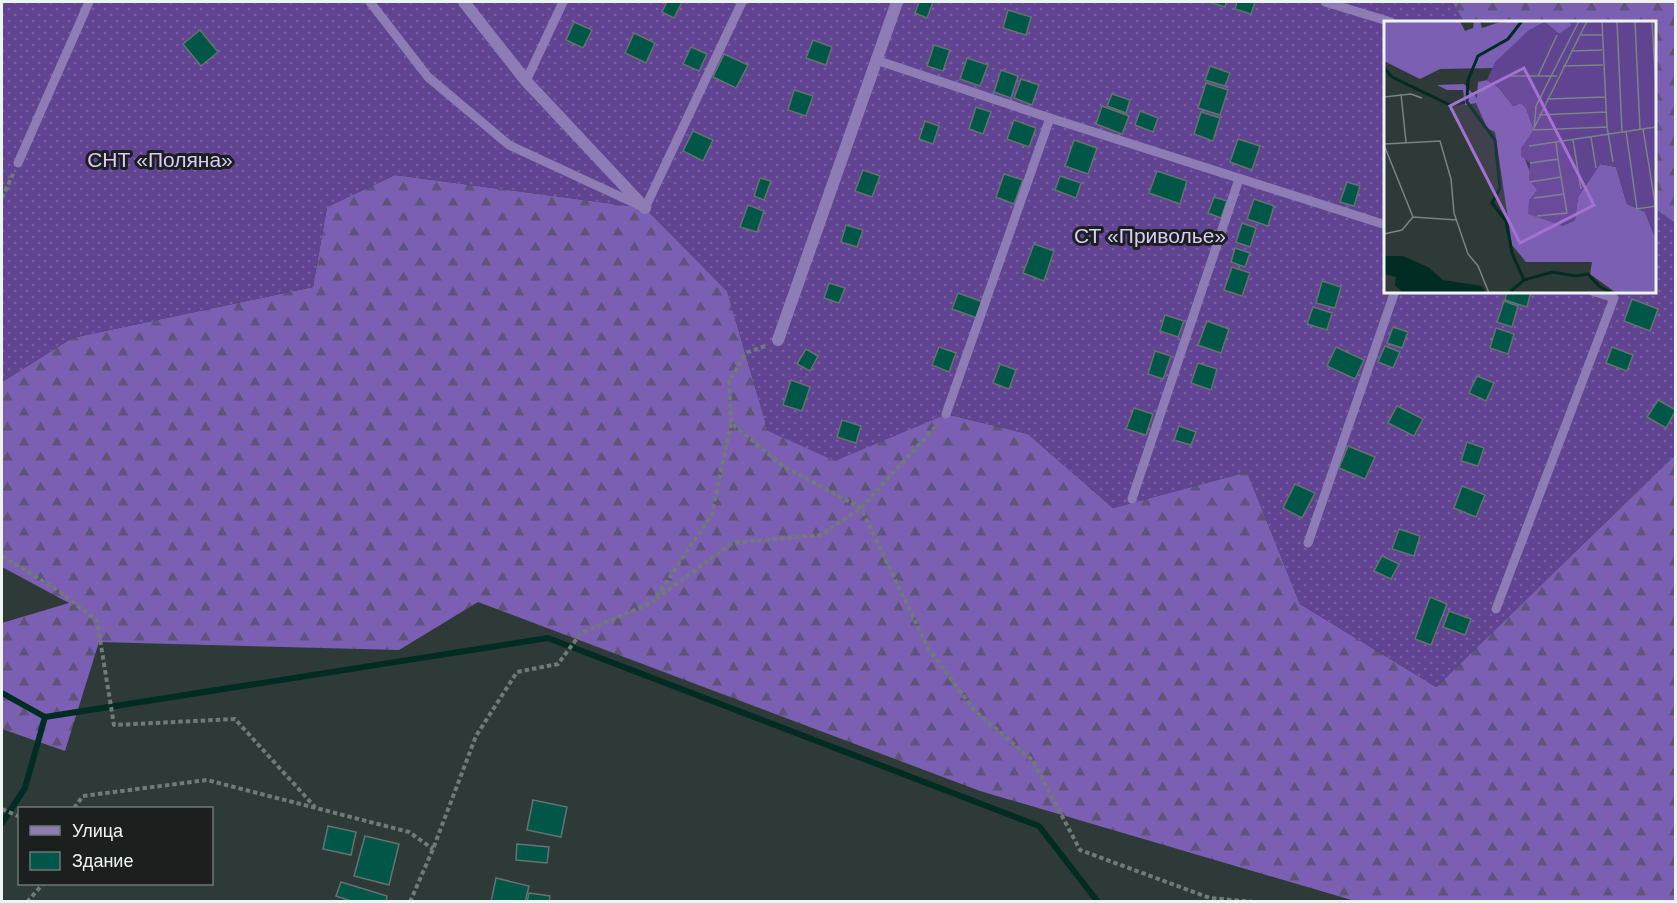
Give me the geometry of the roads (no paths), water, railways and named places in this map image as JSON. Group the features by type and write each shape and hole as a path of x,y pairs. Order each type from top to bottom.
{"street":[{"path":"464,2 526,81 645,208"},
{"path":"778,340 897,2"}],"lane":[{"path":"18,164 89,2"},
{"path":"369,2 428,76 509,145 645,208 742,2"},
{"path":"526,81 563,2"},
{"path":"1325,2 1388,21"},
{"path":"876,60 1384,224"},
{"path":"946,414 1050,118"},
{"path":"1132,499 1239,179"},
{"path":"1308,543 1395,292"},
{"path":"1496,609 1614,298 1595,292"}],"waterway":[{"path":"2,693 45,717 548,638 1039,826 1098,902"},
{"path":"2,823 25,788 45,717"}],"park label":[{"name":"СНТ «Поляна»","path":"160,159"},
{"name":"СТ «Приволье»","path":"1150,235"}]}
